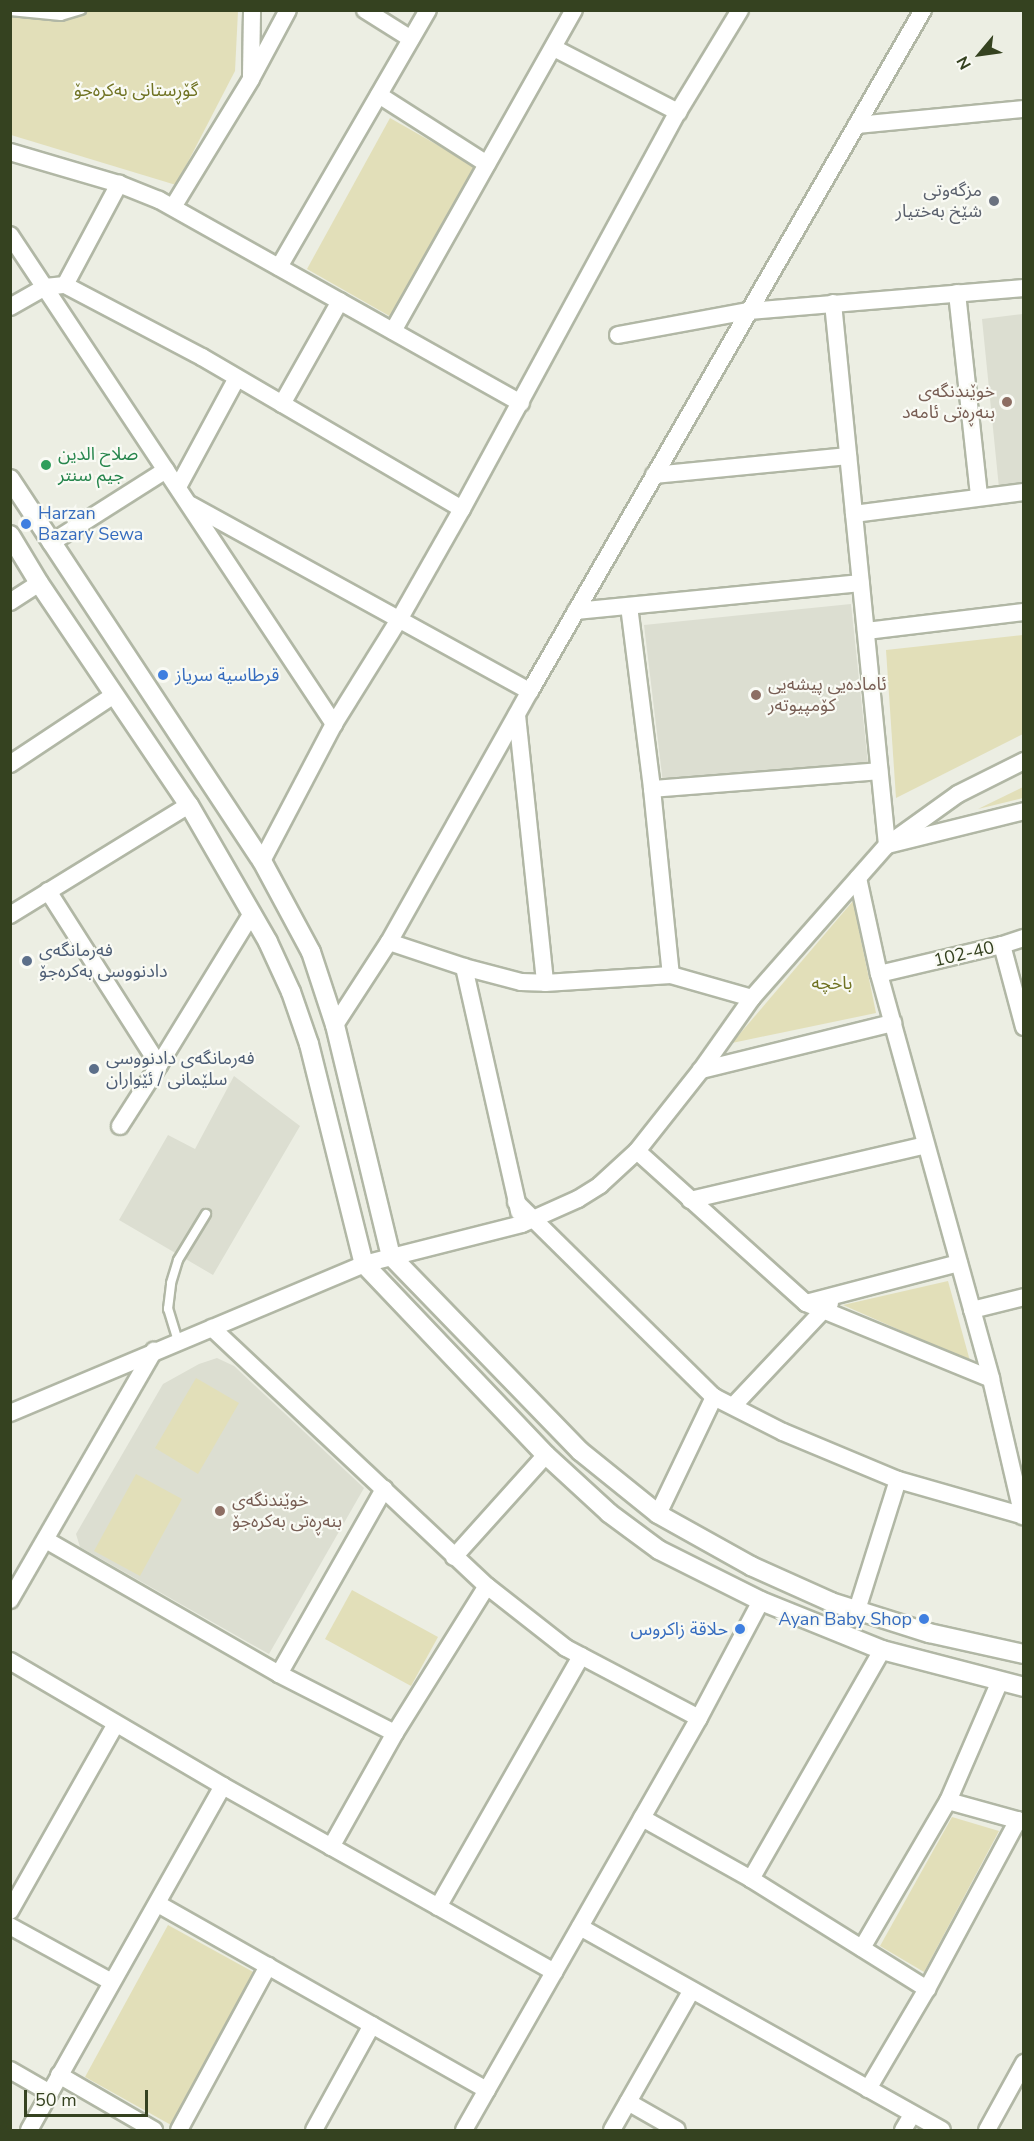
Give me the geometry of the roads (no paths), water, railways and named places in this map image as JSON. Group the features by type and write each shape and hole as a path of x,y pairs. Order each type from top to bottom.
{"main road":[{"path":"10,479 262,861 311,952 335,1025 391,1256 580,1451 658,1515 782,1581 857,1610 929,1633 1023,1654"},
{"path":"10,535 39,583 211,839 280,968 304,1028 364,1264 546,1455 581,1489 641,1539 761,1601 882,1650 1023,1687"},
{"path":"185,799 205,777"},
{"path":"211,839 224,826 237,824"}],"street":[{"path":"251,79 252,10"},
{"path":"173,207 251,79 288,10"},
{"path":"365,10 411,39"},
{"path":"279,267 428,10"},
{"path":"393,331 574,10"},
{"path":"262,861 334,724 400,618 462,510 678,112 740,10"},
{"path":"335,1025 389,942 530,691 922,10"},
{"path":"554,48 678,112"},
{"path":"379,95 487,164"},
{"path":"857,125 1023,109"},
{"path":"10,152 119,184 173,207 521,403"},
{"path":"65,285 119,184"},
{"path":"10,235 334,724"},
{"path":"10,307 45,287 65,285 237,378 462,510"},
{"path":"618,335 749,311 1023,288"},
{"path":"957,293 979,497"},
{"path":"282,404 340,301"},
{"path":"833,303 887,845"},
{"path":"178,487 237,378"},
{"path":"654,475 848,456"},
{"path":"51,543 166,470"},
{"path":"854,513 1023,492"},
{"path":"188,503 530,691"},
{"path":"10,602 39,583"},
{"path":"576,611 861,583"},
{"path":"629,606 652,789 671,975"},
{"path":"866,631 1023,612"},
{"path":"10,764 114,695"},
{"path":"517,715 545,983"},
{"path":"10,1413 364,1264 527,1222 578,1199 620,1168 637,1151 701,1070 752,998 887,845 958,794 1023,761"},
{"path":"652,789 879,771"},
{"path":"10,915 185,799"},
{"path":"887,845 1023,811"},
{"path":"464,967 516,1202 527,1222 714,1397 734,1405 783,1432 898,1480 1023,1516 991,1379 879,974 858,878"},
{"path":"48,891 159,1065"},
{"path":"120,1126 252,913"},
{"path":"1002,945 1023,938"},
{"path":"389,942 464,967 521,982 545,983 671,975 752,998"},
{"name":"102-40","path":"879,974 1002,945 1023,1027"},
{"path":"701,1070 893,1023"},
{"path":"690,1200 926,1145"},
{"path":"637,1151 806,1303 991,1379"},
{"path":"806,1303 959,1263"},
{"path":"734,1405 838,1295"},
{"path":"972,1310 1023,1297"},
{"path":"212,1328 487,1587 537,1627 581,1656 699,1718"},
{"path":"10,1600 154,1351"},
{"path":"658,1515 714,1397"},
{"path":"454,1557 546,1455"},
{"path":"857,1610 898,1480"},
{"path":"279,1674 384,1489"},
{"path":"46,1540 279,1674 395,1733"},
{"path":"331,1847 395,1733 487,1587"},
{"path":"464,2130 699,1718 761,1601"},
{"path":"751,1879 882,1650"},
{"path":"438,1907 581,1656"},
{"path":"10,1661 222,1786 554,1972"},
{"path":"862,1948 948,1801 1000,1681"},
{"path":"10,1911 116,1724"},
{"path":"29,2130 158,1904 222,1786"},
{"path":"868,2089 1021,1821 948,1801"},
{"path":"642,1818 751,1879 927,1989"},
{"path":"158,1904 487,2090"},
{"path":"10,1926 112,1982"},
{"path":"580,1927 942,2130"},
{"path":"179,2130 268,1966"},
{"path":"612,2130 692,1990"},
{"path":"314,2130 372,2025"},
{"path":"987,2130 1023,2063"},
{"path":"10,2070 50,2093"},
{"path":"59,2075 154,2130"},
{"path":"628,2102 677,2130"},
{"path":"903,2130 912,2115"}],"lane":[{"path":"10,11 62,16 81,10"},
{"path":"178,1341 168,1309 171,1283 178,1260 206,1214"}],"place":[{"name":"مزگەوتی شێخ بەختیار","path":"994,201"},
{"name":"خوێندنگەی بنەڕەتی ئامەد","path":"1007,402"},
{"name":"صلاح الدين جيم سنتر","path":"46,465"},
{"name":"Harzan Bazary Sewa","path":"26,524"},
{"name":"قرطاسية سرياز","path":"163,675"},
{"name":"ئامادەیی پیشەیی کۆمپیوتەر","path":"756,695"},
{"name":"فەرمانگەی دادنووسی بەکرەجۆ","path":"27,961"},
{"name":"فەرمانگەی دادنووسی سلێمانی / ئێواران","path":"94,1069"},
{"name":"خوێندنگەی بنەڕەتی بەکرەجۆ","path":"220,1511"},
{"name":"Ayan Baby Shop","path":"924,1619"},
{"name":"حلاقة زاکروس","path":"740,1629"}],"park label":[{"name":"گۆڕستانی بەکرەجۆ","path":"136,90"},
{"name":"باخچە","path":"832,983"}]}
